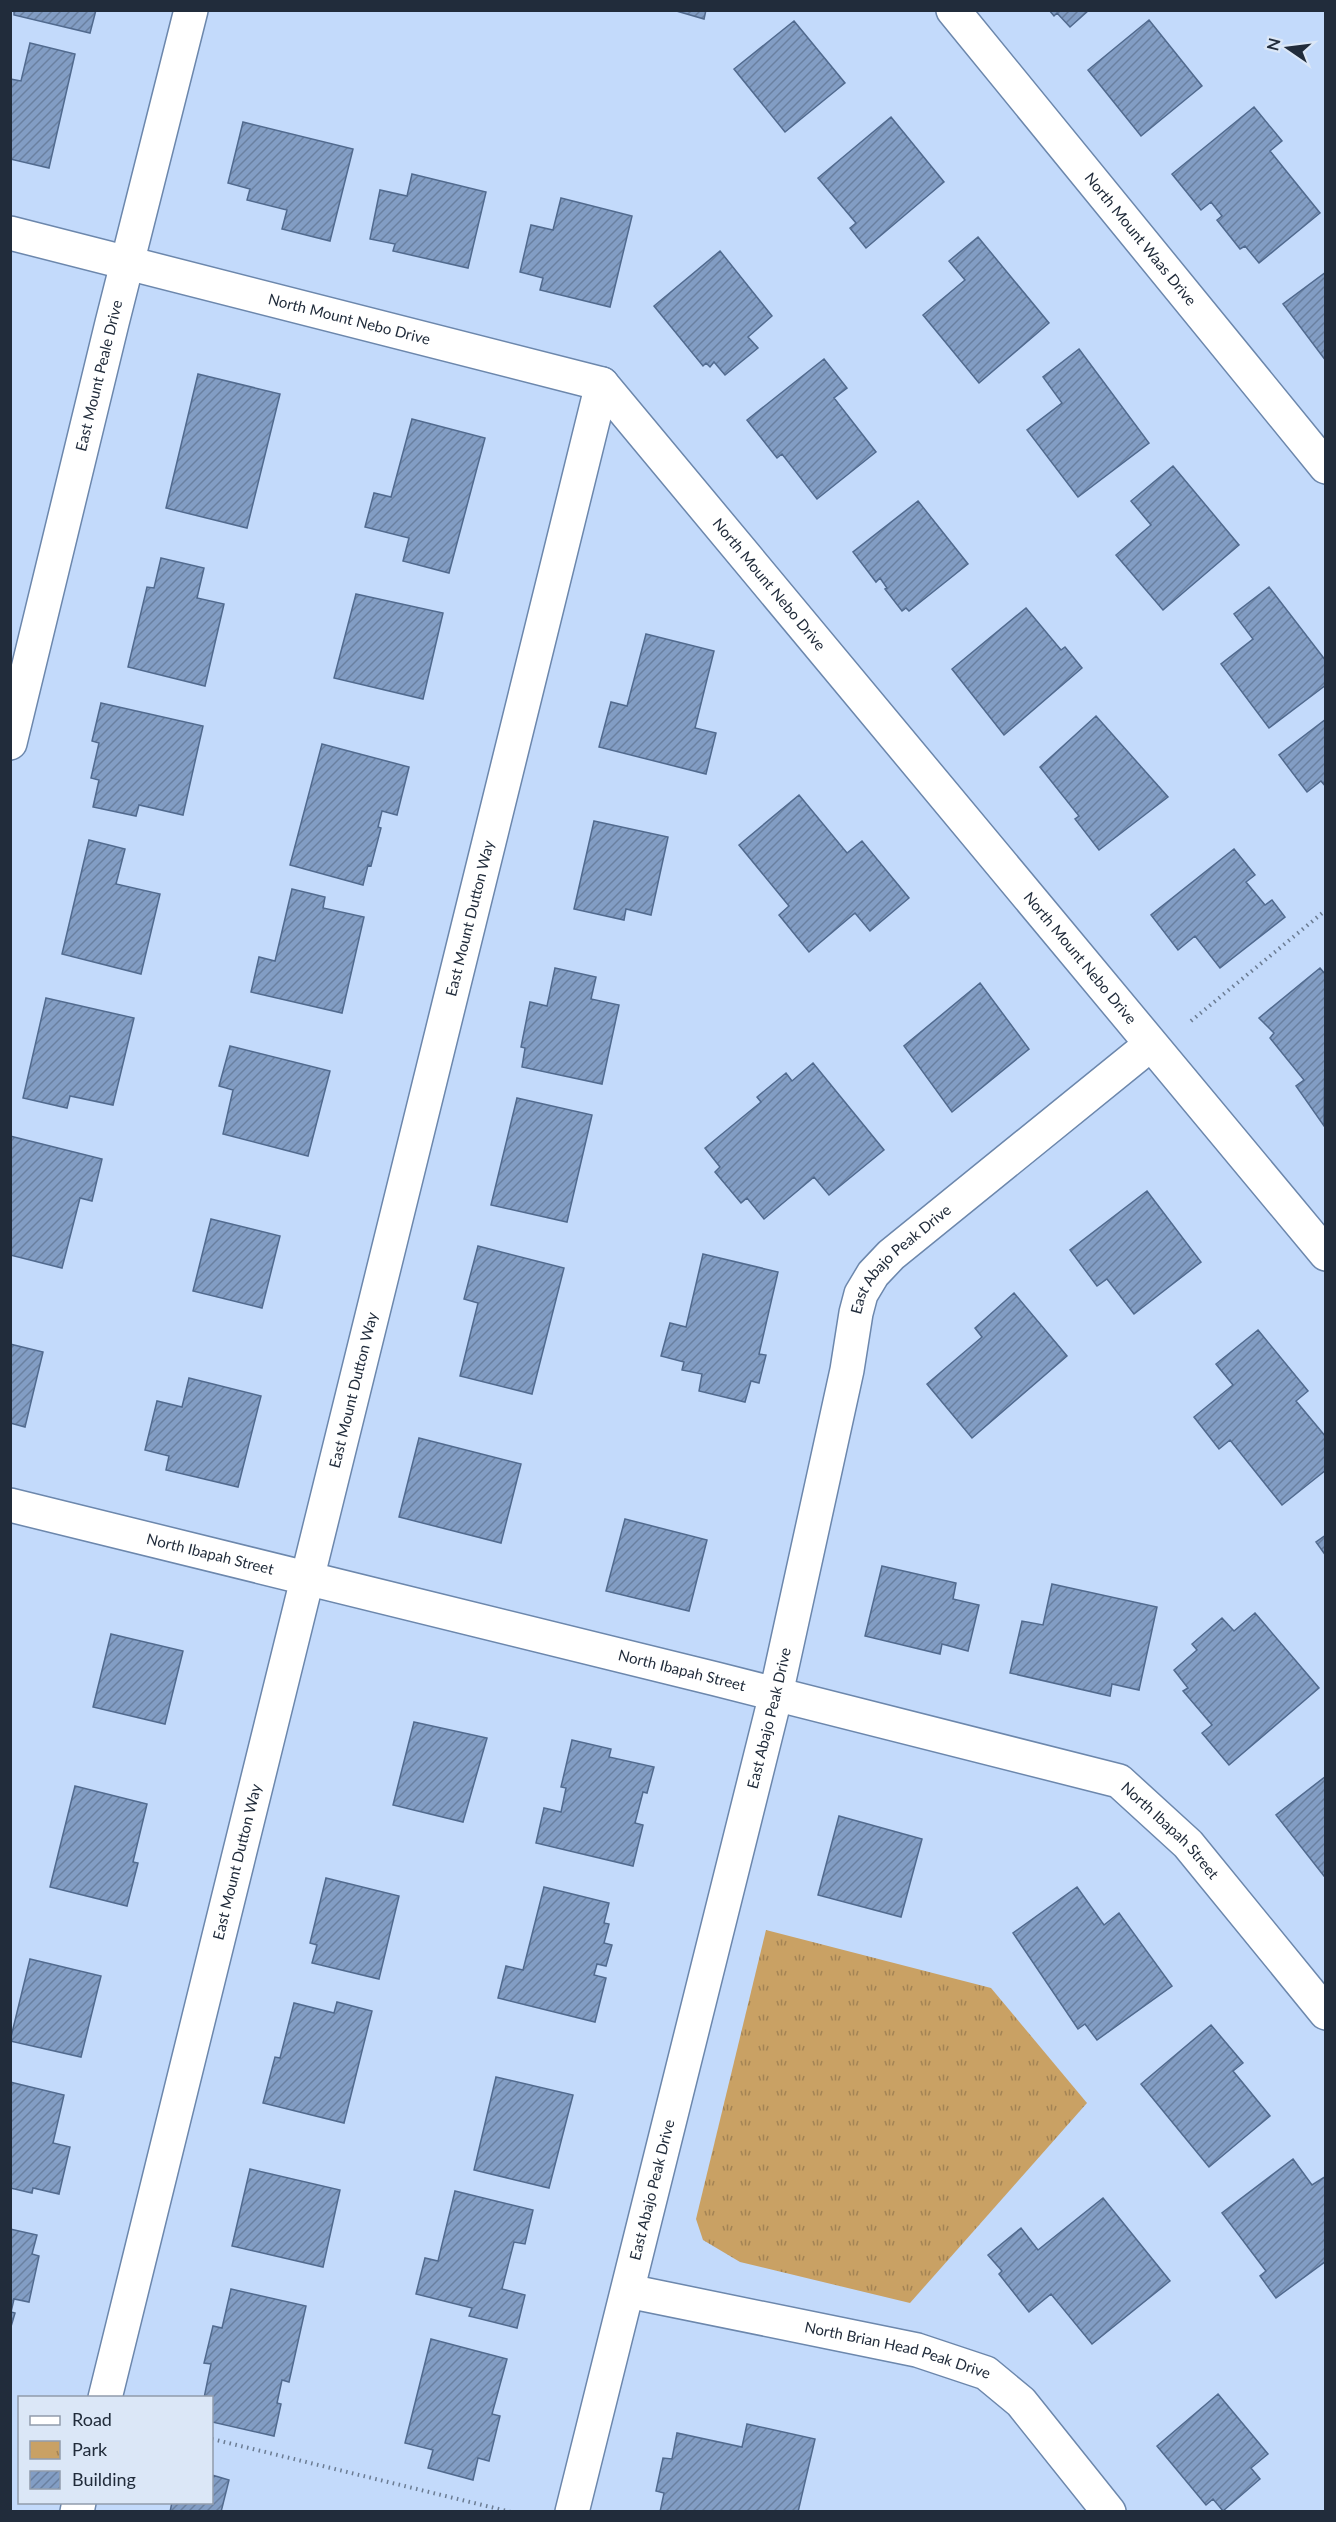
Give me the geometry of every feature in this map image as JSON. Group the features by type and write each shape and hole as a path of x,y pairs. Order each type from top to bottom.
{"street":[{"name":"East Mount Peale Drive","path":"10,743 126,263 191,10"},
{"name":"North Mount Waas Drive","path":"953,10 1326,467"},
{"name":"North Mount Nebo Drive","path":"10,232 602,384 1326,1254"},
{"name":"East Mount Dutton Way","path":"105,2396 602,384"},
{"name":"East Abajo Peak Drive","path":"572,2511 776,1694 847,1370 861,1294 873,1275 891,1255 1150,1045"},
{"name":"North Ibapah Street","path":"10,1505 1119,1781 1188,1844 1326,2013"},
{"name":"North Brian Head Peak Drive","path":"628,2290 916,2350 986,2373 1021,2402 1109,2511"}],"path":[{"path":"1191,1021 1326,909"},
{"path":"213,2439 511,2511"}],"green space":[{"path":"766,1930 991,1988 1087,2103 910,2303 740,2262 703,2240 696,2219"}],"building":[{"path":"14,10 96,10 90,33 14,15"},
{"path":"673,10 706,10 704,19"},
{"path":"1049,10 1089,10 1070,27 1057,13 1054,16"},
{"path":"1149,20 1202,86 1141,136 1088,70"},
{"path":"794,21 845,83 785,132 734,69"},
{"path":"30,43 75,54 49,168 10,159 10,79 21,81"},
{"path":"1254,107 1282,141 1270,151 1320,213 1259,263 1245,246 1240,249 1217,220 1222,216 1211,202 1201,210 1172,174"},
{"path":"891,117 944,182 866,248 850,228 856,223 818,178"},
{"path":"243,122 353,149 330,241 282,229 287,210 247,200 250,189 228,183"},
{"path":"412,174 486,192 468,268 393,251 395,244 370,239 380,190 407,196"},
{"path":"561,198 632,216 610,307 540,290 543,278 520,272 531,225 553,230"},
{"path":"978,237 1049,323 979,383 923,315 965,280 949,261"},
{"path":"720,251 772,316 748,337 758,348 725,375 714,362 710,367 706,363 703,366 654,306"},
{"path":"1326,272 1326,361 1283,304"},
{"path":"1079,349 1149,443 1078,497 1027,430 1062,403 1043,377"},
{"path":"824,359 847,388 834,398 876,452 817,499 782,454 777,458 747,420"},
{"path":"198,374 280,394 247,528 166,508"},
{"path":"412,419 485,438 449,573 403,561 409,538 365,527 374,493 391,497"},
{"path":"1173,466 1239,545 1163,610 1116,555 1151,525 1131,501"},
{"path":"918,501 968,564 909,611 906,608 902,611 885,589 887,588 880,578 876,582 853,552"},
{"path":"161,558 204,568 197,598 224,604 205,686 128,667 147,587 154,588"},
{"path":"1269,587 1326,661 1326,685 1269,728 1221,664 1253,639 1234,614"},
{"path":"356,594 443,613 423,699 334,678"},
{"path":"1026,608 1061,650 1065,647 1082,668 1004,735 952,669"},
{"path":"646,634 714,651 695,728 716,733 706,774 599,747 611,702 627,706"},
{"path":"101,703 203,726 183,815 139,805 136,816 93,807 99,780 91,778 99,743 92,741"},
{"path":"1096,716 1168,797 1099,850 1075,819 1079,816 1040,767"},
{"path":"1326,719 1326,787 1321,781 1307,792 1279,755"},
{"path":"322,744 409,767 397,815 382,811 378,827 381,828 371,866 368,865 363,885 290,865"},
{"path":"799,795 847,853 862,841 909,898 870,931 855,913 809,952 779,915 789,906 739,845"},
{"path":"594,821 668,837 651,915 626,909 624,920 574,909"},
{"path":"89,840 125,849 116,884 160,894 141,974 62,954"},
{"path":"1234,849 1255,875 1246,882 1265,905 1272,900 1285,917 1220,968 1195,936 1178,950 1151,915"},
{"path":"292,889 325,897 323,908 364,917 342,1013 251,992 259,957 275,961"},
{"path":"555,968 596,977 591,999 619,1005 602,1084 522,1067 525,1048 521,1047 530,1002 547,1006"},
{"path":"1320,968 1326,975 1324,1126 1296,1086 1304,1080 1270,1038 1274,1033 1259,1018"},
{"path":"980,983 1029,1049 952,1112 904,1046"},
{"path":"46,998 134,1018 113,1105 70,1096 67,1108 23,1098"},
{"path":"230,1046 330,1071 308,1156 223,1134 233,1090 219,1086"},
{"path":"813,1063 884,1150 829,1195 814,1177 764,1219 747,1198 741,1203 715,1172 720,1167 705,1148 761,1102 757,1097 786,1073 792,1081"},
{"path":"517,1098 592,1115 567,1222 491,1205"},
{"path":"10,1136 102,1159 92,1201 80,1198 62,1268 10,1255"},
{"path":"1147,1191 1201,1262 1134,1314 1107,1279 1097,1286 1070,1250"},
{"path":"211,1219 280,1236 262,1308 193,1291"},
{"path":"478,1246 564,1268 532,1394 460,1376 478,1303 464,1299"},
{"path":"703,1254 778,1272 759,1354 766,1355 759,1383 751,1381 745,1402 699,1391 702,1374 682,1370 684,1362 661,1356 670,1323 686,1327"},
{"path":"1014,1293 1067,1356 972,1438 927,1384 982,1337 975,1328"},
{"path":"1258,1330 1308,1391 1296,1401 1326,1437 1326,1470 1282,1505 1230,1440 1219,1449 1194,1417 1233,1385 1216,1364"},
{"path":"10,1344 43,1352 25,1427 10,1423"},
{"path":"189,1378 261,1396 238,1487 166,1470 169,1456 145,1450 157,1401 182,1407"},
{"path":"419,1438 521,1464 501,1543 399,1517"},
{"path":"625,1519 707,1540 689,1611 606,1591"},
{"path":"1326,1535 1326,1556 1316,1542"},
{"path":"882,1566 956,1583 953,1599 979,1605 968,1651 942,1644 940,1654 865,1636"},
{"path":"1052,1584 1157,1607 1139,1690 1112,1684 1110,1696 1010,1673 1022,1621 1043,1625"},
{"path":"1255,1613 1319,1688 1229,1765 1202,1733 1212,1725 1183,1691 1188,1688 1174,1670 1197,1650 1192,1644 1222,1618 1234,1631"},
{"path":"111,1634 183,1651 165,1724 93,1707"},
{"path":"414,1722 487,1738 463,1822 393,1805"},
{"path":"572,1740 611,1749 609,1757 654,1767 647,1793 643,1792 635,1823 643,1825 633,1866 536,1843 544,1808 561,1812 566,1788 561,1787"},
{"path":"1326,1776 1326,1875 1324,1876 1276,1815"},
{"path":"75,1786 147,1804 133,1862 138,1863 127,1906 50,1887"},
{"path":"839,1816 922,1839 901,1917 818,1895"},
{"path":"326,1878 399,1896 379,1979 312,1963 317,1945 310,1943"},
{"path":"544,1887 609,1903 604,1923 609,1924 604,1943 612,1945 606,1966 597,1964 594,1975 606,1978 595,2022 498,1998 506,1966 523,1970"},
{"path":"1077,1887 1104,1925 1119,1913 1172,1986 1097,2040 1085,2024 1078,2029 1013,1933"},
{"path":"30,1959 101,1976 81,2057 10,2041"},
{"path":"337,2002 372,2011 344,2123 263,2103 275,2057 280,2058 294,2003 334,2013"},
{"path":"1211,2025 1243,2063 1233,2071 1270,2116 1209,2167 1141,2084"},
{"path":"496,2077 573,2095 549,2188 474,2170"},
{"path":"10,2082 64,2095 53,2143 70,2147 59,2194 33,2188 32,2193 10,2188"},
{"path":"1293,2159 1312,2185 1326,2176 1326,2261 1276,2298 1260,2276 1266,2271 1222,2213"},
{"path":"250,2169 340,2190 323,2267 232,2246"},
{"path":"455,2191 533,2210 525,2244 514,2242 502,2289 525,2295 517,2328 469,2316 472,2308 416,2294 425,2258 438,2261"},
{"path":"1103,2198 1170,2281 1092,2344 1051,2294 1029,2312 999,2274 1002,2271 988,2255 1021,2228 1038,2250"},
{"path":"10,2229 37,2235 32,2254 39,2256 29,2302 14,2299 11,2312 15,2313 10,2330"},
{"path":"231,2289 306,2306 289,2382 282,2380 277,2403 281,2404 274,2436 213,2422 213,2396 204,2396 211,2364 204,2363 213,2326 222,2328"},
{"path":"431,2339 507,2359 492,2414 500,2416 489,2461 478,2458 473,2480 428,2468 433,2450 405,2443"},
{"path":"1218,2394 1268,2454 1251,2468 1260,2479 1223,2511 1213,2499 1206,2505 1157,2446"},
{"path":"747,2424 815,2439 798,2512 660,2512 664,2493 656,2491 663,2458 672,2459 677,2433 742,2447"},
{"path":"213,2475 229,2480 221,2512 170,2512 172,2504 213,2504"}]}
